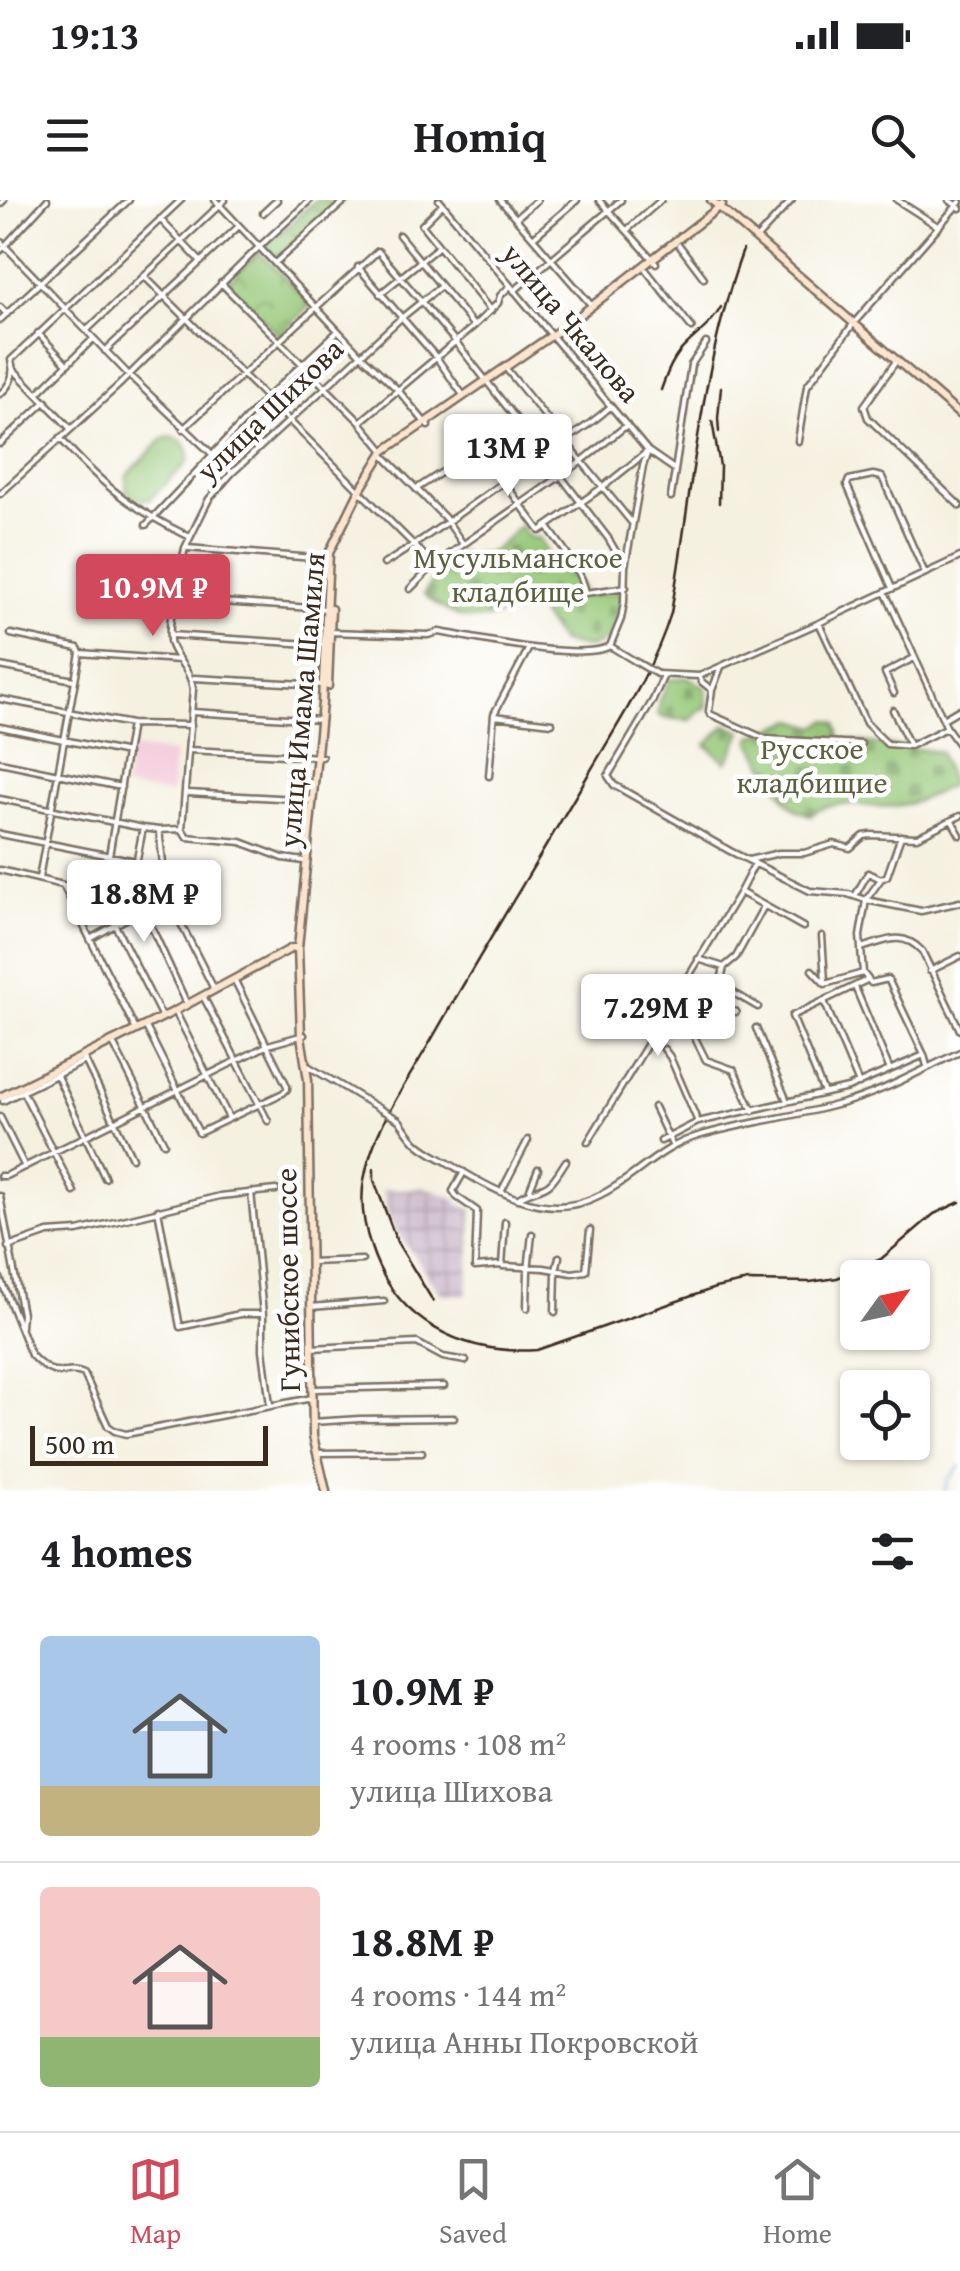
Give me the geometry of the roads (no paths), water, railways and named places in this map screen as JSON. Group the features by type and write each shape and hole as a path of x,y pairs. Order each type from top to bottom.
{"main road":[{"path":"720,204 960,413"},
{"name":"улица Имама Шамиля","path":"307,1066 298,948 320,757 330,559 360,493 384,453 553,338 679,245 720,204"},
{"name":"улица Имама Шамиля","path":"427,424 508,371 646,270 720,204"},
{"path":"855,322 960,413"},
{"name":"улица Имама Шамиля","path":"302,1036 300,944 320,757 331,610 330,559"},
{"path":"1,1100 298,948"},
{"name":"Гунибское шоссе","path":"307,1066 312,1422 326,1491"}],"street":[{"path":"47,200 2,246 128,375 232,473"},
{"path":"0,320 130,200"},
{"path":"0,394 9,386 11,360 181,200"},
{"path":"85,332 181,242 217,202 225,200"},
{"path":"263,213 277,200"},
{"path":"0,493 310,200"},
{"path":"335,200 340,206"},
{"path":"275,264 346,200"},
{"path":"500,200 592,306"},
{"path":"516,218 537,200"},
{"path":"598,200 654,261"},
{"path":"360,422 474,326 512,288 553,259 621,200"},
{"path":"625,231 661,200"},
{"path":"757,238 792,200"},
{"path":"898,200 938,228"},
{"path":"798,441 808,386 855,322 959,205 949,200"},
{"path":"534,237 573,201"},
{"path":"217,202 427,424"},
{"path":"440,202 422,225 491,311"},
{"name":"улица Чкалова","path":"440,202 648,451 674,469"},
{"path":"160,219 200,262"},
{"path":"105,351 239,226"},
{"path":"399,235 474,326"},
{"path":"679,245 704,278"},
{"path":"380,294 438,247"},
{"path":"184,429 378,251 455,341 608,538 625,567"},
{"path":"358,268 436,358 464,397"},
{"path":"646,270 692,328"},
{"path":"144,276 434,565"},
{"path":"222,283 360,422 464,544"},
{"name":"улица Шихова","path":"169,635 185,548 209,499 323,387 442,286"},
{"path":"0,307 8,314"},
{"path":"146,525 265,398 338,331"},
{"path":"38,333 67,364"},
{"path":"38,392 93,340"},
{"path":"671,497 691,365 706,342"},
{"path":"898,360 864,406 868,418 960,506"},
{"path":"13,369 71,429"},
{"path":"508,371 632,523"},
{"path":"0,444 46,402"},
{"path":"384,564 611,406"},
{"path":"416,489 518,423"},
{"path":"410,588 434,565 627,425"},
{"path":"60,438 112,492 190,537"},
{"path":"504,481 540,530 648,451"},
{"path":"329,632 439,632 530,648 595,652 610,646 621,619 632,523 648,451"},
{"path":"892,588 849,480 882,477 925,573"},
{"path":"547,526 586,592 626,587"},
{"path":"185,548 330,559"},
{"path":"610,646 661,675 699,676 960,557"},
{"path":"885,592 947,728 960,746"},
{"path":"176,598 331,610"},
{"path":"819,623 866,723 887,744 910,746 947,728"},
{"path":"11,634 78,648 80,653 39,878"},
{"path":"307,861 283,858 241,842 187,837 182,829 192,678 169,635 326,645"},
{"path":"489,776 494,716 530,648"},
{"path":"80,653 179,660"},
{"path":"894,694 885,673 915,658"},
{"path":"0,666 75,680"},
{"path":"720,667 712,690 710,714 776,740 860,744"},
{"path":"661,675 654,700 608,776 614,785 810,891 920,911 960,902"},
{"path":"699,676 712,690"},
{"path":"192,678 324,686"},
{"path":"0,700 131,724 191,724"},
{"path":"943,719 960,709"},
{"path":"892,710 910,746"},
{"path":"192,712 321,720"},
{"path":"494,716 552,723"},
{"path":"109,856 131,724"},
{"path":"0,727 127,753"},
{"path":"189,750 320,757"},
{"path":"0,762 121,787"},
{"path":"186,793 313,800"},
{"path":"0,799 143,828 182,829"},
{"path":"749,860 780,853 804,853 834,844 850,848 864,836 917,837 960,816"},
{"path":"952,820 960,834"},
{"path":"143,828 132,885 187,1004"},
{"path":"159,830 167,896 214,990"},
{"path":"0,834 136,861"},
{"path":"901,836 887,876 866,900 861,948 864,974 871,982 888,979 928,1067"},
{"path":"588,1142 755,864"},
{"path":"0,870 63,885 132,885"},
{"path":"854,896 868,873 881,879"},
{"path":"63,885 136,1030"},
{"path":"96,888 162,1017"},
{"path":"740,892 803,926"},
{"path":"90,939 167,896"},
{"path":"736,1012 716,1004 724,967 736,958 764,906"},
{"path":"822,936 825,984"},
{"path":"861,948 900,937 913,942 922,952 960,1030"},
{"path":"930,971 960,956"},
{"path":"698,959 724,967"},
{"path":"812,970 825,984"},
{"path":"825,984 864,974"},
{"path":"146,1025 199,1133 261,1105 287,1090 234,979"},
{"path":"824,1093 792,1016 867,980"},
{"path":"720,985 758,1007"},
{"path":"855,987 890,1070"},
{"path":"203,996 268,1121"},
{"path":"824,999 859,1084"},
{"path":"175,1010 230,1120"},
{"path":"688,1026 706,1060 734,1070 752,1111"},
{"path":"756,1028 787,1101"},
{"path":"1,1178 268,1045 302,1036"},
{"path":"112,1041 164,1143"},
{"path":"664,1049 698,1122"},
{"path":"307,1066 399,1120 418,1144 464,1172 517,1199 564,1206 606,1192 672,1147 697,1136 852,1100 960,1052"},
{"path":"661,1141 698,1122 859,1084 924,1055"},
{"path":"1,1100 57,1076 84,1058 132,1158"},
{"path":"57,1076 106,1178"},
{"path":"23,1092 74,1192"},
{"path":"654,1107 672,1147"},
{"path":"0,1117 24,1167"},
{"path":"501,1192 528,1140"},
{"path":"517,1199 530,1189 549,1184 566,1161"},
{"path":"530,1189 538,1170"},
{"path":"464,1172 453,1192 477,1211 475,1267 586,1271 590,1230"},
{"path":"8,1247 48,1233 78,1231 158,1210 276,1190"},
{"path":"250,1192 270,1405"},
{"path":"0,1196 22,1314 20,1331"},
{"path":"158,1210 180,1327 240,1314 264,1314"},
{"path":"501,1265 506,1222"},
{"path":"527,1308 532,1234"},
{"path":"554,1312 559,1257"},
{"path":"310,1262 362,1260"},
{"path":"0,1278 35,1360 57,1373 77,1370 84,1374 108,1426 126,1434 312,1394 444,1386"},
{"path":"311,1307 384,1301"},
{"path":"295,1356 311,1351 418,1343 442,1357 466,1362"},
{"path":"312,1422 454,1418"},
{"path":"316,1453 422,1452"}],"waterway":[{"path":"945,1491 948,1480 960,1466"}],"railway":[{"path":"743,250 707,384 671,613 664,634 623,716 383,1124 364,1180 366,1231 382,1273 397,1295 435,1328 483,1346 537,1350 715,1288 748,1281 810,1282 837,1278 881,1259 934,1214 960,1202"},
{"path":"661,390 677,355 721,307"},
{"path":"719,432 721,387"},
{"path":"712,421 720,466 719,503"},
{"path":"374,1169 374,1180 397,1242 433,1301"}],"park label":[{"name":"Мусульманское кладбище","path":"518,575"},
{"name":"Русское кладбищие","path":"812,766"}]}
